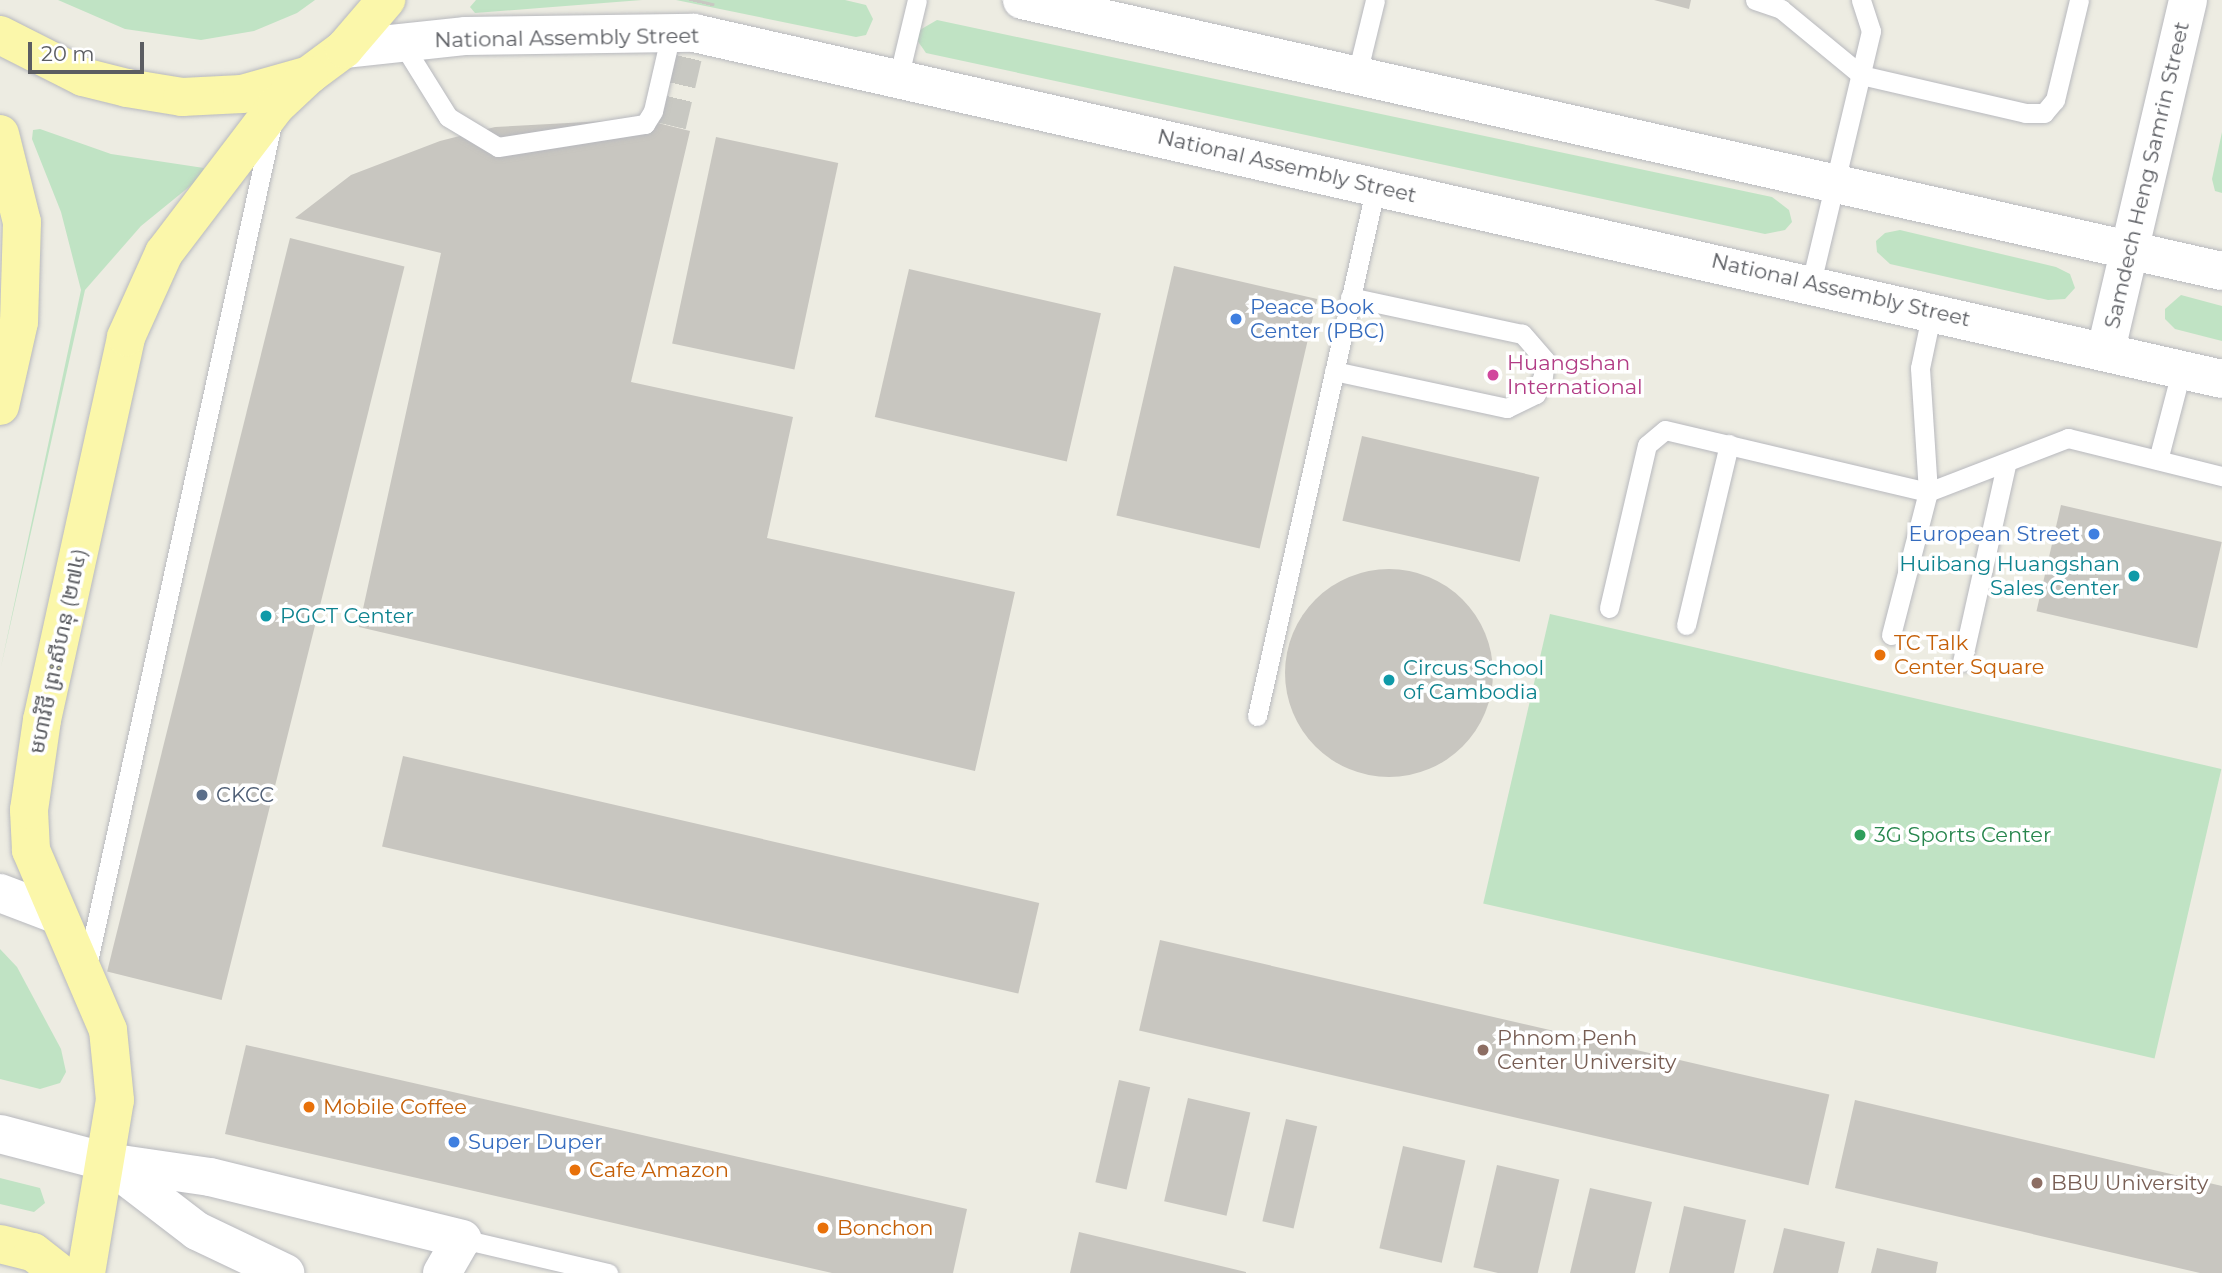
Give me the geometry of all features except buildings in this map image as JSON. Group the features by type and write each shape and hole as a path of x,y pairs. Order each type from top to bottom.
{"main road":[{"path":"0,36 83,77 182,97 242,94 309,75 344,49 386,0"},
{"path":"1022,0 1121,11 1357,74 2130,247 2222,271"},
{"name":"Samdech Heng Samrin Street","path":"2106,350 2188,0"},
{"name":"National Assembly Street","path":"344,49 466,36 694,33 1811,283 2222,379"},
{"name":"មហាវិថី ព្រះសីហនុ (២៧៤)","path":"86,1273 107,1161 115,1100 108,1030 86,971 55,914 31,850 33,773 126,337 164,253 276,106 309,75"},
{"path":"0,134 22,222 19,322 0,406"},
{"path":"0,893 55,914"},
{"path":"0,1134 107,1161 210,1177 462,1239 442,1273"},
{"path":"107,1161 197,1231 285,1273"},
{"path":"0,1244 33,1252 60,1273"}],"lane":[{"path":"898,79 917,0"},
{"path":"1357,74 1375,0"},
{"path":"1755,0 1781,9 1861,75 2025,113 2045,113 2056,100 2079,0"},
{"path":"1811,283 1871,31 1861,0"},
{"path":"402,43 447,117 498,147 645,124 653,111 671,33"},
{"path":"86,971 276,106"},
{"path":"1257,716 1376,186"},
{"path":"1334,371 1507,408 1536,394 1543,376 1545,359 1522,334 1350,298"},
{"path":"1891,635 1928,492 1920,368 1932,311"},
{"path":"2158,460 2182,369"},
{"path":"1609,608 1647,445 1665,430 1928,492 2006,465 2068,438 2222,476"},
{"path":"1686,625 1729,444"},
{"path":"1962,662 2006,465"},
{"path":"462,1239 608,1273"}],"green space":[{"path":"58,0 315,0 297,13 254,31 201,40 125,29"},
{"path":"476,0 642,0 475,13 470,7"},
{"path":"676,0 845,0 866,5 873,19 866,35 856,37"},
{"path":"937,20 1772,197 1789,210 1792,222 1785,230 1765,234 926,53 917,40 918,31"},
{"path":"40,129 111,154 204,168 200,178 141,226 85,290 0,671 81,290 61,212 32,139 33,130"},
{"path":"2222,132 2222,193 2215,191 2212,179"},
{"path":"1900,230 2056,267 2070,274 2075,288 2065,299 2048,300 1890,264 1877,252 1876,241 1885,233"},
{"path":"2181,295 2222,306 2222,341 2175,329 2165,319 2165,309"},
{"name":"3G Sports Center","path":"1550,614 2221,769 2155,1058 1483,903"},
{"path":"0,949 17,967 61,1049 66,1072 60,1083 40,1089 0,1079"},
{"path":"0,1178 40,1188 45,1203 34,1212 0,1204"}],"tunnel":[{"path":"672,126 701,0"}],"place":[{"name":"Peace Book Center (PBC)","path":"1236,319"},
{"name":"Huangshan International","path":"1493,375"},
{"name":"European Street","path":"2094,534"},
{"name":"Huibang Huangshan Sales Center","path":"2134,576"},
{"name":"PGCT Center","path":"266,616"},
{"name":"TC Talk Center Square","path":"1880,655"},
{"name":"Circus School of Cambodia","path":"1389,680"},
{"name":"CKCC","path":"202,795"},
{"name":"3G Sports Center","path":"1860,835"},
{"name":"Phnom Penh Center University","path":"1483,1050"},
{"name":"Mobile Coffee","path":"309,1107"},
{"name":"Super Duper","path":"454,1142"},
{"name":"Cafe Amazon","path":"575,1170"},
{"name":"BBU University","path":"2037,1183"},
{"name":"Bonchon","path":"823,1228"}]}
